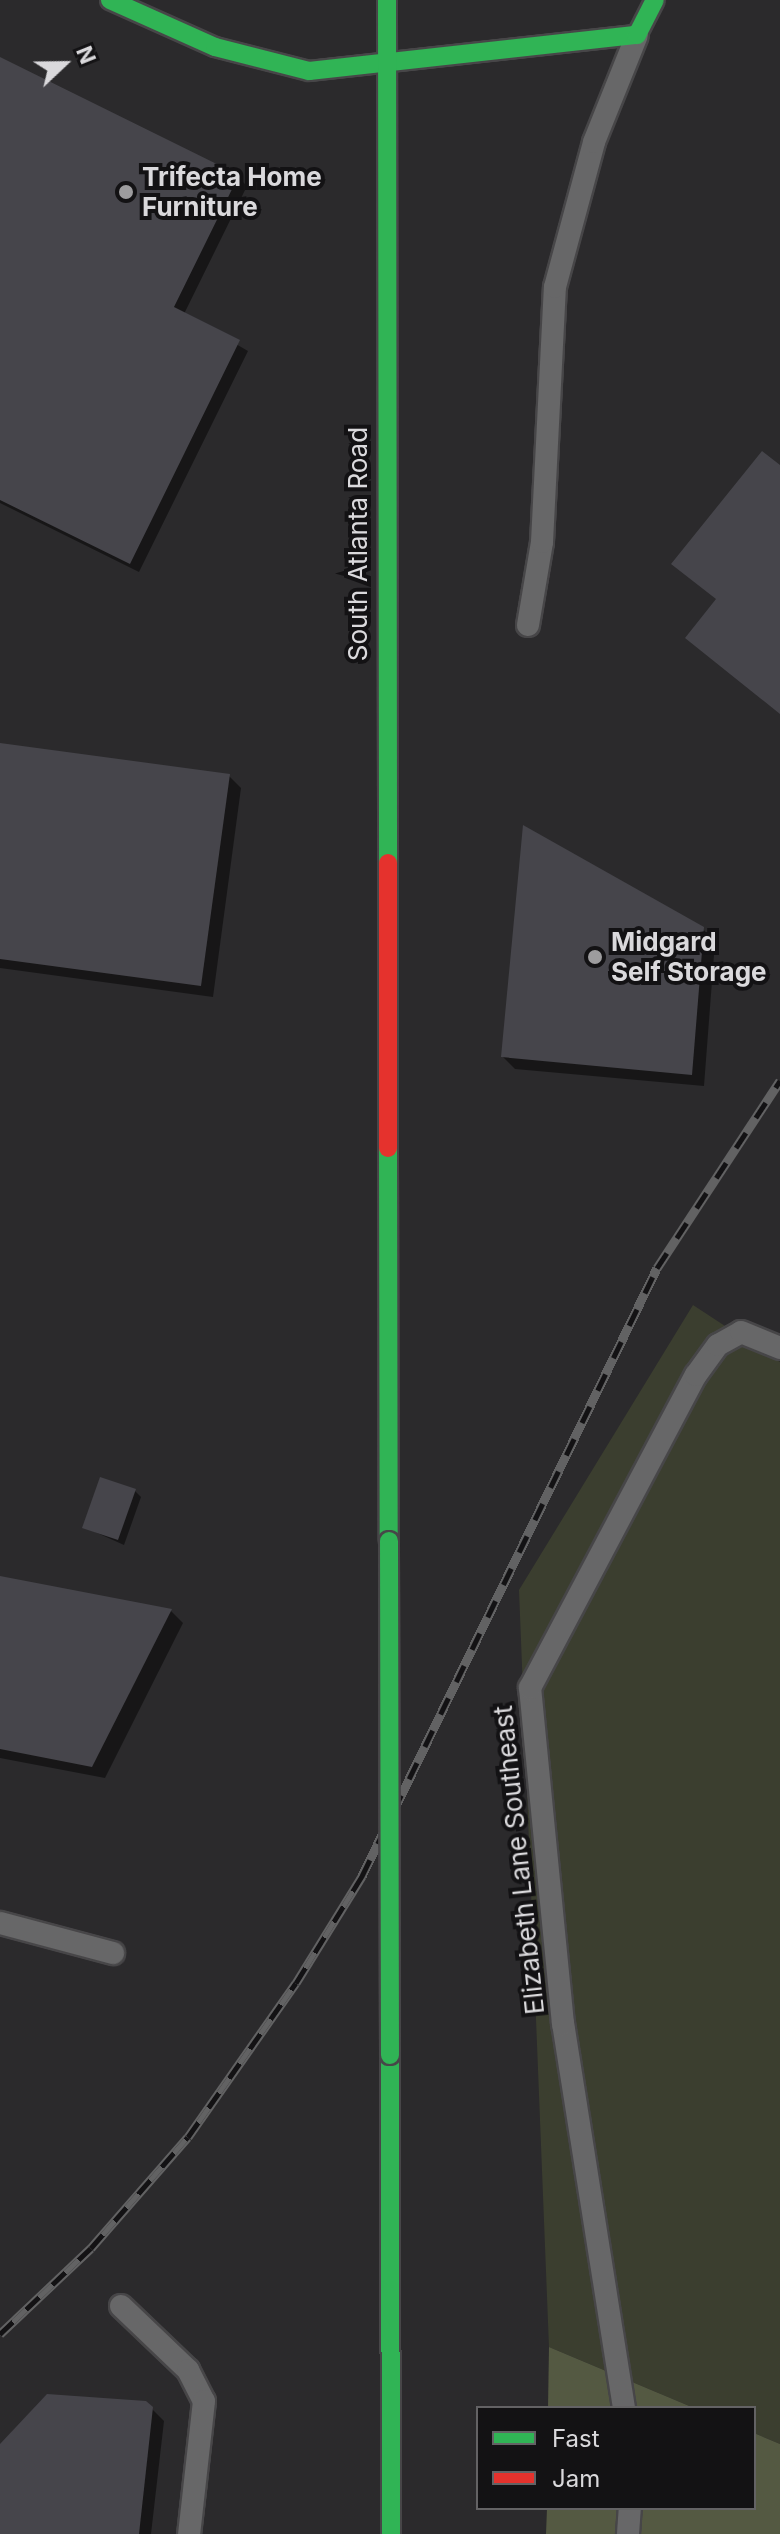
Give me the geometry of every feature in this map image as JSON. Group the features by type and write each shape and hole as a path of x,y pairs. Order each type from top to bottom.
{"main road":[{"path":"110,0 264,62 309,71 637,35 655,0"},
{"name":"South Atlanta Road","path":"387,0 384,653 390,1087 391,2534"}],"street":[{"path":"528,625 542,542 555,287 594,142 637,35"},
{"name":"Elizabeth Lane Southeast","path":"624,2406 563,2024 530,1688 696,1375 729,1336 757,1334 780,1348"},
{"path":"0,1923 113,1953"},
{"path":"121,2306 188,2370 204,2401 189,2534"},
{"path":"628,2534 630,2510"}],"green space":[{"path":"693,1305 780,1362 780,2444 756,2434 756,2406 689,2406 549,2347 519,1590"},
{"path":"549,2347 689,2406 548,2406"},
{"path":"756,2434 780,2444 780,2534 546,2534 547,2510 756,2510"}],"building":[{"path":"0,57 239,175 174,307 240,340 130,564 0,500"},
{"path":"762,451 780,465 780,714 685,638 716,599 671,564"},
{"path":"0,743 230,774 201,986 0,959"},
{"path":"523,825 704,927 692,1075 501,1057"},
{"path":"100,1477 136,1489 118,1540 82,1528"},
{"path":"0,1576 172,1609 92,1767 0,1749"},
{"path":"47,2394 146,2401 153,2407 139,2534 0,2534 0,2444"}],"railway":[{"path":"0,2334 91,2248 188,2137 296,1983 362,1876 657,1268 780,1081"}],"traffic: fast":[{"path":"110,0 215,47 309,71 637,35 655,0"},
{"path":"387,0 388,863"},
{"path":"388,1148 389,1541"},
{"path":"389,1541 390,2055"},
{"path":"390,2055 391,2534"}],"traffic: jam":[{"path":"388,863 388,1148"}],"place":[{"name":"Trifecta Home Furniture","path":"126,192"},
{"name":"Midgard Self Storage","path":"595,957"}]}
